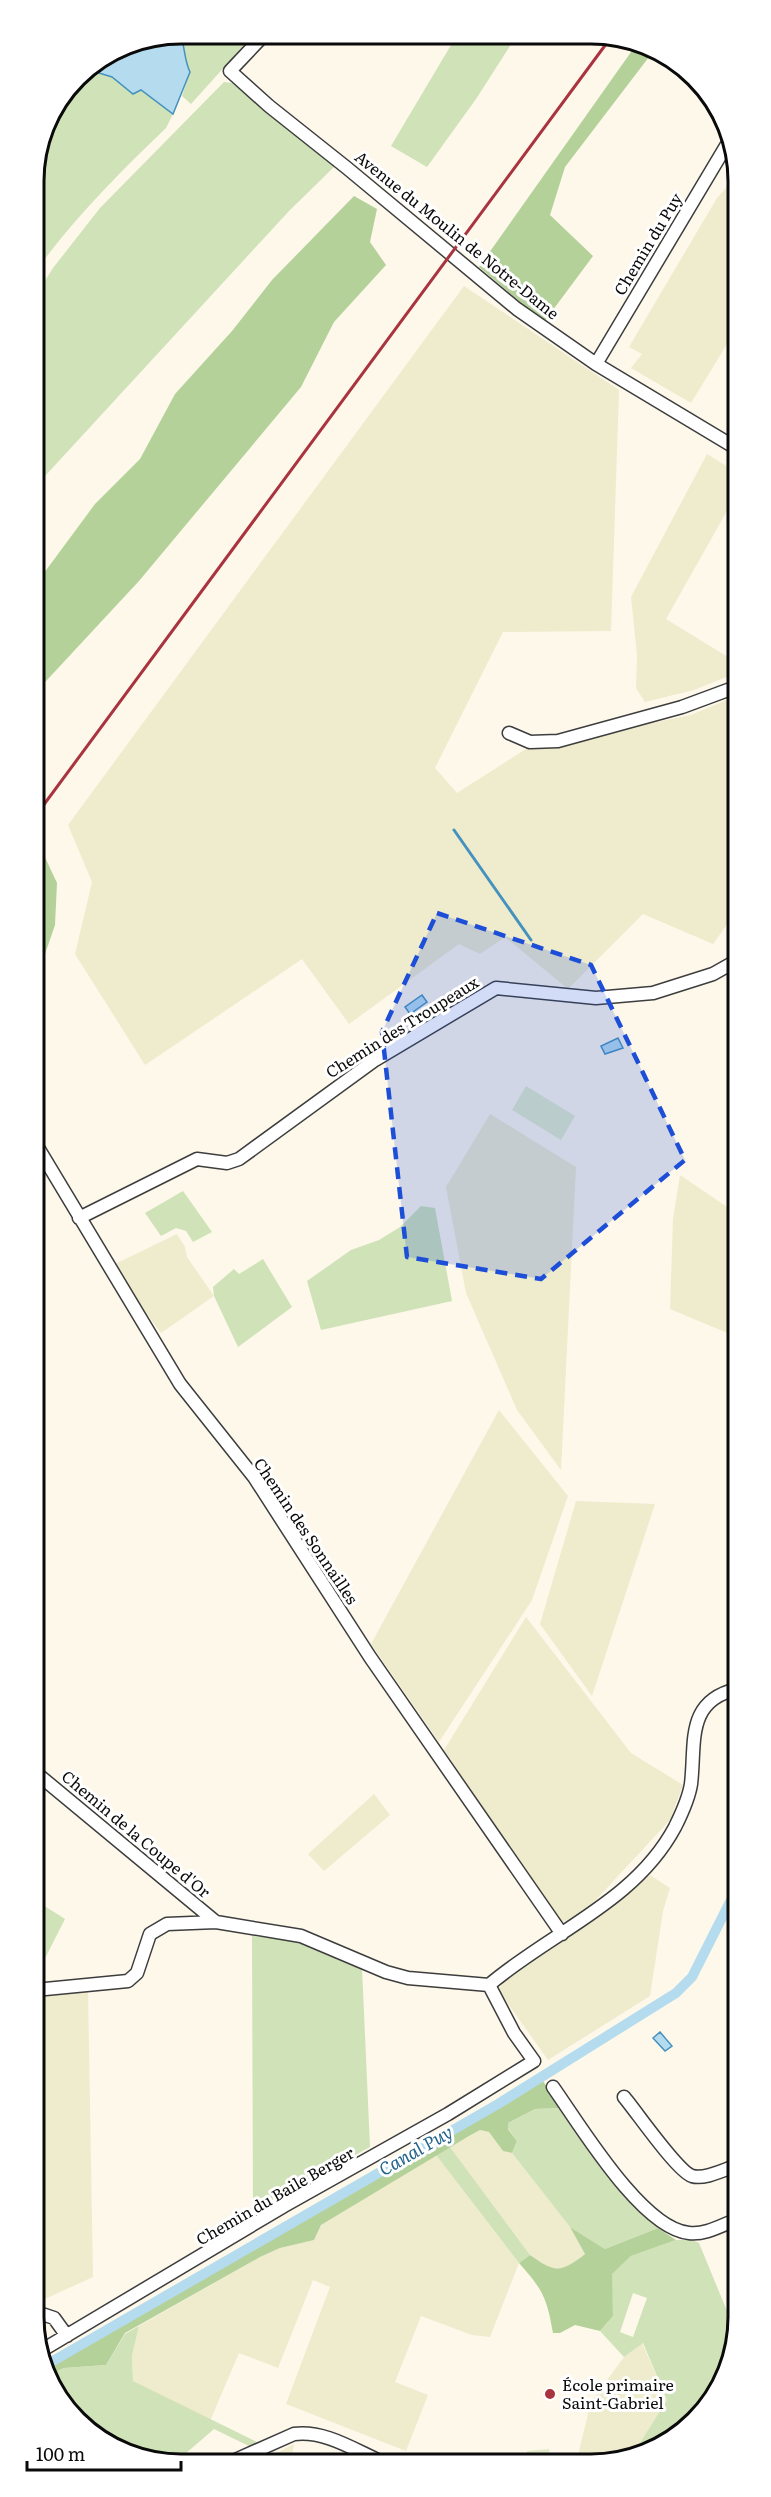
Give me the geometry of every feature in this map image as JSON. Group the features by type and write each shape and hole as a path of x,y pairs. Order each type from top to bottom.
{"street":[{"name":"Avenue du Moulin de Notre-Dame","path":"256,44 230,71 268,106 347,168 517,309 596,364 728,443"},
{"name":"Chemin du Puy","path":"596,364 724,150"},
{"path":"509,733 530,742 558,741 682,707 728,690"},
{"name":"Chemin des Troupeaux","path":"79,1218 196,1159 227,1163 239,1159 375,1060 496,988 596,998 653,993 713,974 728,966"},
{"name":"Chemin des Sonnailles","path":"44,1158 180,1384 254,1477 370,1657 562,1934"},
{"path":"489,1985 511,1966 617,1895 646,1870 675,1827 690,1788 696,1719 706,1703 727,1693"},
{"name":"Chemin de la Coupe d'Or","path":"44,1779 216,1922"},
{"name":"Chemin de la Coupe d'Or","path":"44,1989 128,1981 137,1973 150,1934 166,1924 216,1922 301,1936 386,1972 408,1978 489,1985"},
{"name":"Chemin du Baile Berger","path":"47,2347 284,2206 438,2120 534,2061 514,2033 489,1985"},
{"path":"553,2088 626,2188 649,2212 673,2230 690,2233 706,2232 727,2223"},
{"path":"624,2097 679,2166 692,2176 707,2175 727,2169"},
{"path":"44,2315 54,2318 67,2336"},
{"path":"249,2454 294,2434 305,2432 321,2435 364,2454"}],"highlighted area":[{"path":"437,913 591,965 685,1160 541,1279 407,1257 382,1032"}],"shaded area":[{"path":"728,186 728,343 691,403 631,368 642,354 629,347 717,198"},
{"path":"464,286 619,390 611,631 503,632 435,768 457,793 526,749 691,715 728,699 728,924 713,944 643,914 568,989 505,937 480,954 459,944 349,1024 302,959 145,1065 75,954 92,882 68,825"},
{"path":"707,454 728,467 728,509 666,619 728,657 728,676 694,690 645,702 636,688 637,655 631,597"},
{"path":"490,1114 576,1167 561,1470 517,1410 466,1293 446,1187"},
{"path":"680,1175 728,1207 727,1333 670,1309 673,1219"},
{"path":"177,1234 185,1247 187,1257 214,1296 161,1333 111,1266"},
{"path":"499,1410 568,1496 532,1600 439,1742 371,1644"},
{"path":"576,1501 655,1504 592,1696 540,1624"},
{"path":"526,1617 631,1753 683,1785 670,1820 593,1903 572,1920 560,1922 444,1750"},
{"path":"374,1794 390,1815 324,1871 308,1854"},
{"path":"650,1875 670,1888 663,1911 650,1996 548,2060 499,1991 504,1978"},
{"path":"88,1990 93,2277 44,2299 44,1994"},
{"path":"480,2130 489,2132 503,2151 512,2153 570,2227 585,2254 565,2269 548,2268 530,2255 450,2147"},
{"path":"436,2155 519,2263 490,2337 472,2335 421,2316 395,2382 428,2395 406,2451 286,2404 330,2287 313,2280 278,2368 239,2353 210,2421 133,2381 132,2356 139,2326 260,2257 280,2248 314,2240 321,2225"},
{"path":"642,2343 667,2400 639,2444 617,2451 579,2454 591,2402 624,2357"},
{"path":"294,2444 292,2454 275,2454"}],"green space":[{"path":"183,44 245,44 191,104 182,96 190,72"},
{"path":"452,44 511,44 476,99 427,167 391,146"},
{"path":"632,50 649,57 565,167 550,215 593,256 544,322 479,267"},
{"path":"97,72 112,77 133,93 141,90 173,114 166,128 96,198 44,260 44,171 48,145 62,112 77,90"},
{"path":"224,82 232,83 335,166 289,211 44,477 44,282 100,208"},
{"path":"354,196 377,209 370,242 386,265 334,322 301,387 139,581 44,683 44,573 95,504 140,459 175,394 232,331 272,280"},
{"path":"44,855 57,883 55,925 44,957"},
{"path":"526,1086 575,1116 561,1140 512,1110"},
{"path":"183,1191 212,1232 193,1242 186,1231 176,1228 161,1236 145,1213"},
{"path":"421,1206 435,1208 452,1301 321,1330 307,1281 351,1250 379,1240 400,1227"},
{"path":"263,1259 292,1307 238,1347 214,1296 213,1287 234,1269 239,1274"},
{"path":"44,1906 65,1919 44,1960"},
{"path":"252,1936 299,1940 362,1968 370,2147 253,2210"},
{"path":"543,2081 561,2108 535,2109 508,2123 508,2129 517,2141 512,2153 503,2151 489,2132 480,2130 469,2136 321,2225 314,2240 280,2248 260,2257 125,2333 106,2365 64,2368 55,2372 52,2364"},
{"path":"561,2108 618,2186 658,2228 605,2249 570,2227 512,2153 517,2141 508,2128 508,2123 535,2109"},
{"path":"450,2147 530,2255 519,2263 436,2155"},
{"path":"570,2227 605,2249 658,2228 676,2240 631,2256 612,2274 613,2316 600,2331 575,2325 560,2333 553,2333 543,2295 519,2263 530,2255 552,2268 570,2265 585,2254"},
{"path":"676,2240 692,2240 699,2243 727,2311 725,2343 720,2361 704,2393 681,2420 659,2435 639,2444 667,2400 643,2343 624,2357 600,2331 613,2316 611,2274 631,2256","holes":["633,2293 647,2298 633,2337 620,2332"]},
{"path":"139,2326 132,2356 133,2381 257,2442 253,2448 214,2429 185,2454 154,2451 120,2439 97,2425 72,2400 55,2372 64,2368 106,2365 125,2334"},
{"path":"549,2449 549,2454 527,2454 527,2451"}],"water":[{"path":"183,44 190,72 173,114 141,90 133,94 112,77 97,72 136,51 154,46"},
{"path":"422,995 427,1002 410,1014 405,1007"},
{"path":"618,1038 623,1048 605,1054 601,1046"},
{"path":"660,2032 672,2046 665,2051 653,2038"}],"waterway":[{"path":"454,830 531,940"},
{"name":"Canal Puy","path":"51,2362 498,2104 676,1993 692,1977 727,1907"}],"railway":[{"path":"44,804 605,45"}],"place":[{"name":"École primaire Saint-Gabriel","path":"550,2394"}]}
